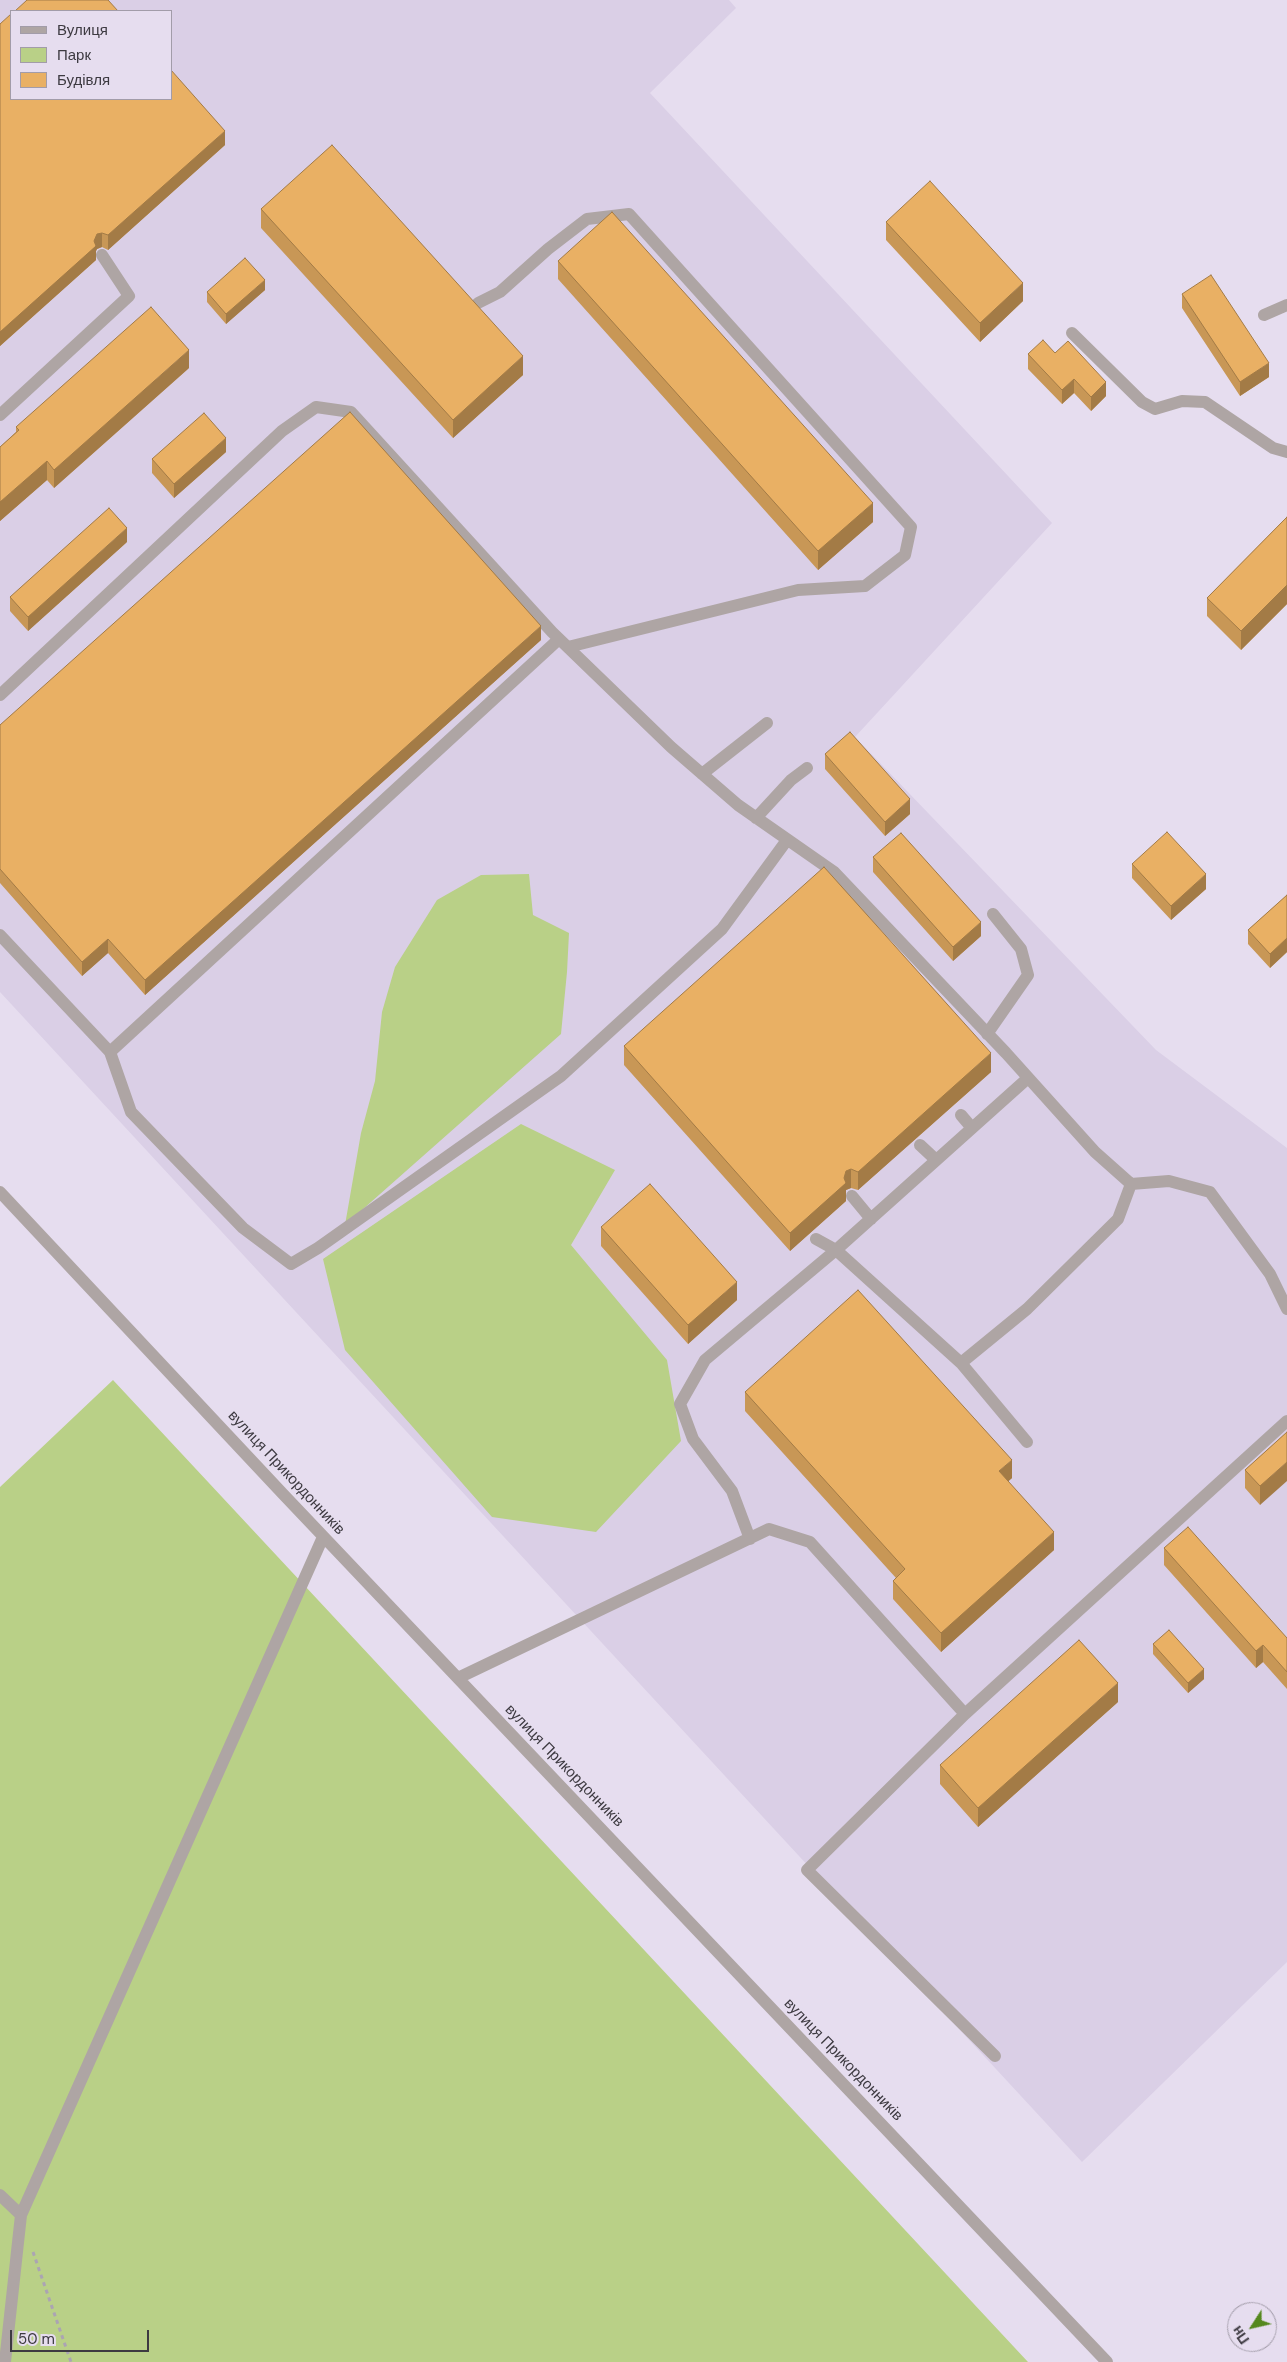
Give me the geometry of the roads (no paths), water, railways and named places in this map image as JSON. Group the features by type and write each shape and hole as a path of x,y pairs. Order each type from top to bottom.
{"street":[{"path":"110,1052 563,643 798,590 865,586 906,555 911,527 629,214 587,219 548,249 500,292 478,303"},
{"path":"0,415 129,296 102,255"},
{"path":"1264,315 1287,305"},
{"path":"1072,333 1142,402 1155,409 1182,401 1205,402 1273,448 1287,452"},
{"path":"0,695 282,431 316,407 351,412 563,643 702,774 738,805 834,872 1095,1152 1131,1184 1170,1181 1210,1192 1270,1274 1287,1309"},
{"path":"702,774 767,723"},
{"path":"756,818 792,780 807,768"},
{"path":"0,935 110,1052 131,1112 242,1228 291,1264 318,1248 561,1076 722,929 787,840"},
{"path":"987,1034 1028,975 1021,949 993,914"},
{"path":"750,1539 732,1491 693,1439 680,1404 705,1360 836,1250 935,1159 1028,1078"},
{"path":"962,1115 972,1128"},
{"path":"920,1145 935,1159"},
{"path":"961,1363 1027,1309 1118,1219 1131,1184"},
{"name":"вулиця Прикордонників","path":"0,1192 324,1537 1107,2362"},
{"path":"852,1196 871,1218"},
{"path":"816,1240 836,1250 961,1363 1027,1442"},
{"path":"995,2056 807,1870 966,1714 1287,1421"},
{"path":"458,1678 769,1529 810,1542 966,1714"},
{"path":"5,2362 21,2216 324,1537"},
{"path":"0,2194 21,2216"}]}
